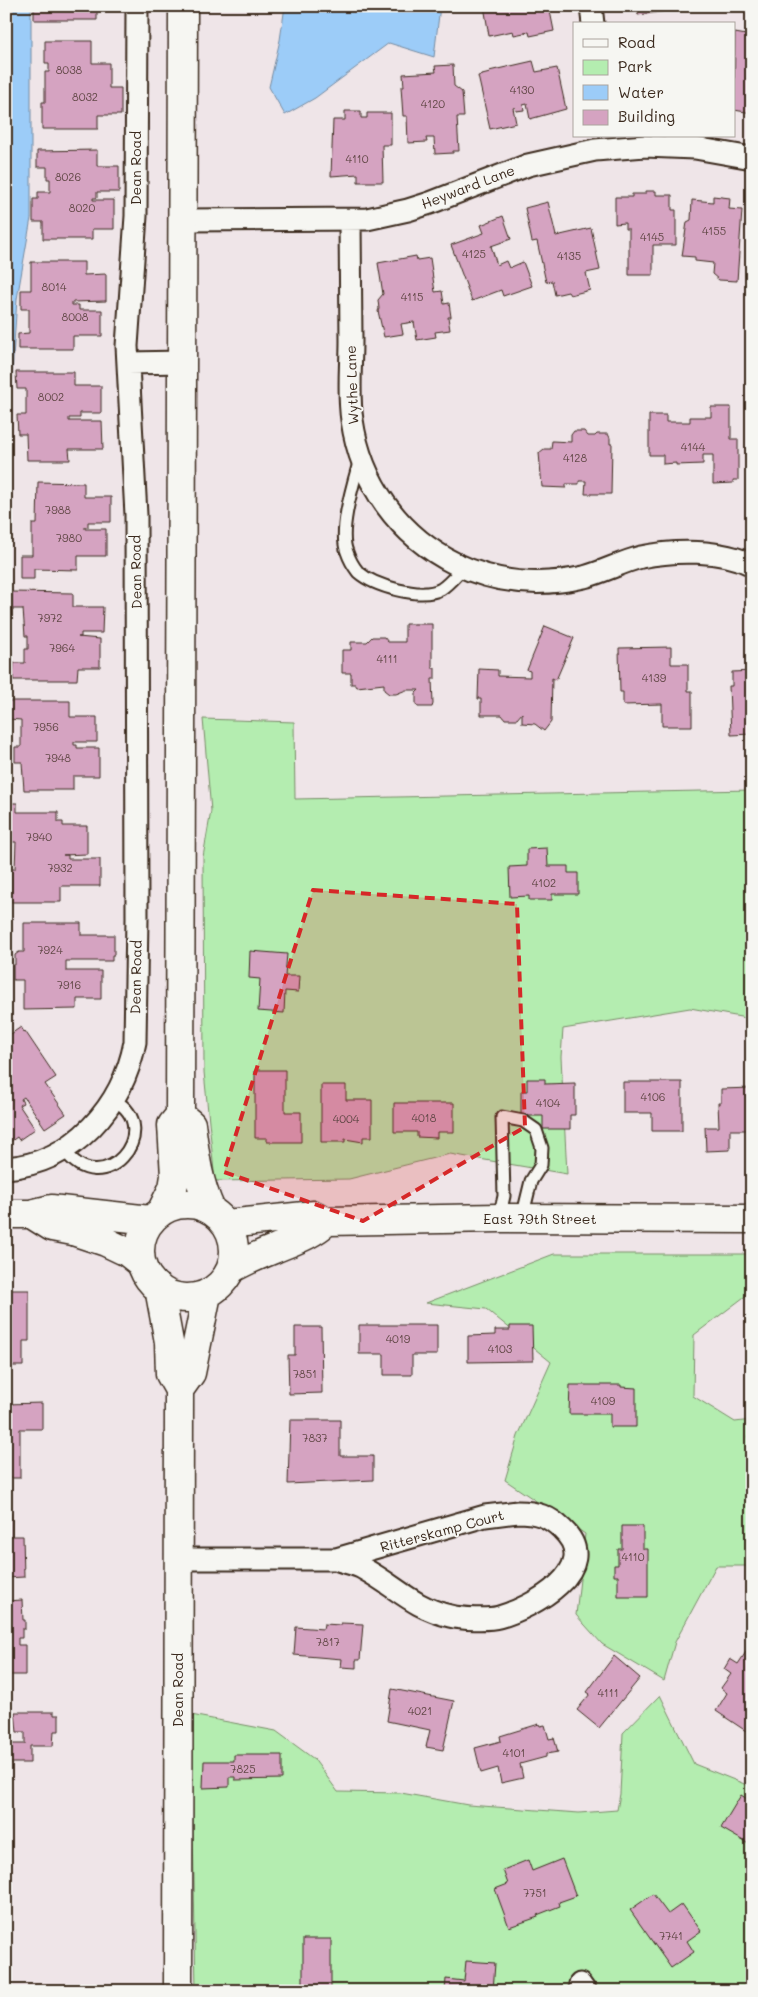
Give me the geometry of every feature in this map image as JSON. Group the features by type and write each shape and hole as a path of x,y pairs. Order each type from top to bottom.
{"street":[{"name":"Dean Road","path":"64,1149 92,1127 103,1116 114,1100 129,1067 134,1042 137,918 136,515 128,363 128,322 136,216 137,6"},
{"path":"180,1115 191,1124 202,1191 234,1241 235,1251 231,1269 218,1287 207,1294 188,1298 178,1297 159,1288 148,1277 142,1263 140,1251 142,1239 173,1188 175,1169 172,1125 180,1115 183,6"},
{"path":"591,6 593,22"},
{"name":"Heyward Lane","path":"182,220 368,219 408,210 528,165 595,143 695,148 752,158"},
{"name":"Wythe Lane","path":"350,220 351,405 360,457 375,490 400,523 427,548 463,568 502,580 548,582 584,576 640,557 677,552 722,555 752,565"},
{"path":"128,363 182,362"},
{"path":"6,1168 35,1163 64,1149"},
{"path":"18,1214 51,1209 156,1216 180,1204 191,1204 202,1206 219,1217"},
{"path":"18,1214 113,1246 127,1252 142,1263"},
{"name":"East 79th Street","path":"219,1217 314,1215 327,1222 511,1218 752,1219"},
{"path":"231,1269 251,1258 303,1237 319,1229 327,1222"},
{"name":"Dean Road","path":"159,1288 169,1342 170,1374 179,1390 178,1991"},
{"path":"179,1390 191,1374 207,1294"},
{"name":"Ritterskamp Court","path":"179,1559 336,1559 485,1516 518,1512 534,1512 554,1522 567,1534 574,1552 573,1565 566,1577 547,1595 519,1610 497,1618 479,1619 452,1617 425,1609 365,1569 336,1559"}],"lane":[{"path":"360,457 350,498 345,531 346,551 357,571 372,582 389,588 429,592 441,589 463,568"},
{"path":"64,1149 69,1157 90,1169 101,1169 115,1165 126,1156 132,1144 132,1124 125,1109 114,1100"},
{"path":"502,1116 523,1121 536,1130 542,1148 541,1165 511,1218 504,1196 502,1116"}],"highlighted area":[{"path":"313,890 517,904 525,1127 363,1221 224,1172"}],"green space":[{"path":"203,719 294,722 295,799 752,790 752,1019 690,1008 563,1029 561,1057 567,1174 450,1154 349,1179 215,1181 204,1072 203,857 211,811"},
{"path":"554,1254 752,1254 752,1291 694,1335 693,1396 735,1422 752,1420 752,1566 716,1566 675,1642 664,1681 602,1644 576,1615 585,1534 505,1480 518,1436 551,1362 486,1309 426,1303"},
{"path":"660,1695 694,1764 752,1787 752,1991 196,1991 191,1715 276,1731 314,1759 338,1792 401,1793 468,1805 579,1813 617,1810 620,1794 623,1733"}],"water":[{"path":"6,6 31,6 31,218 17,299 11,388 6,539"},
{"path":"285,6 440,6 434,57 389,43 315,98 285,115 269,87 280,40"}],"building":[{"path":"34,6 120,7 97,7 97,20 34,20"},
{"path":"484,6 547,6 548,11 550,11 554,31 530,36 529,32 514,35 513,31 489,36"},
{"path":"637,6 689,6 690,8 638,15"},
{"path":"736,33 752,36 752,59 748,81 752,82 752,113 736,110"},
{"path":"45,41 92,41 92,63 109,63 109,88 121,88 121,115 98,115 98,129 42,129 42,102 45,102 45,72 49,72 49,63 45,63"},
{"path":"533,61 536,72 557,68 566,109 530,119 527,104 523,105 524,110 516,111 515,107 513,108 516,123 490,129 478,76 490,73 489,71"},
{"path":"453,65 454,86 462,92 464,117 457,117 459,151 435,154 434,138 426,138 427,142 408,143 407,116 403,116 401,87 404,87 403,74 436,72 435,66"},
{"path":"345,111 361,111 361,118 367,118 367,113 391,113 391,145 382,145 383,182 358,182 358,174 331,176 333,120 345,120"},
{"path":"97,150 97,166 119,166 119,192 97,192 97,198 93,198 93,200 114,200 114,229 92,229 92,239 43,239 43,222 33,222 33,199 38,199 38,192 50,192 50,179 47,179 47,167 37,167 37,151"},
{"path":"645,191 656,191 656,195 672,195 672,210 676,210 676,245 653,245 653,275 629,275 629,229 625,229 625,223 615,224 615,197 632,197 632,194 645,194"},
{"path":"713,196 730,198 729,209 742,210 737,281 719,280 712,274 713,263 695,261 695,257 682,256 687,222 691,220 692,200 713,202"},
{"path":"548,202 556,236 591,228 600,270 586,273 590,290 570,295 568,292 555,295 552,281 546,282 537,241 532,242 525,208"},
{"path":"503,216 511,239 491,246 497,265 506,261 509,268 523,262 532,286 503,296 501,290 472,301 451,245 484,233 481,225"},
{"path":"416,256 417,260 430,258 435,292 442,291 444,304 449,303 451,317 448,317 450,330 435,332 436,337 417,340 414,322 401,324 403,334 384,337 378,311 378,300 383,294 378,263"},
{"path":"31,262 84,262 84,275 106,274 106,301 72,302 72,305 79,305 79,310 102,310 102,336 73,336 73,349 18,349 18,334 29,333 29,309 21,309 21,290 31,290"},
{"path":"16,372 74,372 74,386 101,386 101,413 80,413 80,418 69,418 69,421 102,421 103,449 69,449 70,460 27,460 26,434 18,434 17,415 26,415 26,389 17,389"},
{"path":"711,407 731,407 731,439 738,439 738,480 733,480 733,483 713,484 713,455 703,455 703,464 676,465 676,463 663,464 663,455 649,455 649,415 666,415 666,422 690,422 690,417 711,417"},
{"path":"574,431 584,431 588,436 608,434 610,444 612,444 611,494 585,494 586,481 579,481 579,484 566,484 566,488 542,487 539,453 544,449 551,449 552,441 571,442 571,435"},
{"path":"38,482 84,483 84,497 111,497 111,522 88,522 88,527 85,527 85,529 106,529 106,556 78,556 78,570 34,569 34,579 20,579 20,555 32,555 32,524 37,524"},
{"path":"12,592 73,593 73,607 103,607 102,633 81,633 81,637 78,637 100,639 100,667 78,667 77,680 13,680 14,663 25,663 25,649 28,649 28,636 25,636 23,609 12,609"},
{"path":"405,624 432,624 432,668 435,668 435,679 432,679 432,707 418,707 416,704 416,693 419,690 406,690 396,694 389,694 384,690 384,684 357,687 355,684 351,684 351,673 342,673 342,650 351,650 351,642 367,642 372,637 384,637 388,642 405,642"},
{"path":"545,626 574,638 556,680 552,678 551,722 544,731 535,724 522,723 522,713 517,719 505,719 502,715 481,715 481,699 478,699 479,669 498,670 498,676 530,677 530,671 527,670"},
{"path":"671,647 671,664 688,664 688,691 692,691 692,726 662,726 662,704 623,705 623,692 620,692 619,648"},
{"path":"752,671 752,734 731,735 729,686 732,686 732,672"},
{"path":"8,701 70,701 70,717 97,717 97,742 74,742 74,745 77,745 77,748 99,748 99,776 73,776 73,790 24,790 22,762 15,762 15,747 21,747 21,720 8,719"},
{"path":"6,803 17,803 17,812 58,812 58,822 63,822 63,826 87,826 87,854 63,855 68,855 68,859 100,859 100,886 61,886 61,902 11,902 11,869 15,869 16,842 8,842"},
{"path":"547,848 548,866 568,866 568,873 578,873 578,894 552,894 552,900 529,900 529,896 510,897 509,867 527,866 527,849"},
{"path":"24,923 81,923 81,935 114,935 114,955 112,955 112,961 66,961 66,971 101,971 101,999 77,999 77,1009 23,1010 23,980 13,980 13,965 15,965 15,955 19,952 24,952"},
{"path":"250,951 287,954 285,976 299,976 298,992 285,991 284,1013 258,1011 260,979 249,978"},
{"path":"21,1027 56,1077 45,1084 66,1114 45,1128 24,1097 21,1099 23,1103 19,1105 35,1129 19,1140 17,1137 10,1142 6,1136 6,1041 10,1039 8,1036"},
{"path":"255,1070 285,1070 285,1112 301,1112 301,1142 267,1142 267,1138 255,1138"},
{"path":"527,1079 545,1079 545,1084 575,1083 575,1115 570,1115 570,1129 543,1129 543,1116 521,1116 521,1091 527,1091"},
{"path":"623,1082 682,1082 682,1131 652,1131 652,1113 623,1113"},
{"path":"321,1085 346,1085 346,1100 372,1100 372,1137 363,1137 363,1142 345,1139 345,1142 321,1142"},
{"path":"752,1088 752,1130 730,1130 730,1150 706,1151 705,1127 719,1127 718,1103 721,1103 721,1089"},
{"path":"394,1103 454,1103 454,1132 437,1132 437,1138 417,1137 417,1132 394,1132"},
{"path":"6,1290 29,1290 29,1341 23,1341 23,1366 6,1366"},
{"path":"359,1325 437,1325 437,1355 412,1355 412,1375 384,1375 384,1354 359,1354"},
{"path":"510,1326 532,1326 533,1361 468,1362 468,1336 495,1335 495,1330 510,1330"},
{"path":"295,1327 321,1327 322,1393 289,1394 288,1355 295,1355"},
{"path":"570,1385 621,1385 621,1387 636,1388 636,1427 610,1427 610,1414 569,1414"},
{"path":"42,1403 42,1429 20,1429 20,1478 6,1478 6,1404"},
{"path":"290,1420 340,1420 340,1456 373,1456 373,1480 288,1484"},
{"path":"749,1432 752,1432 752,1463 749,1463"},
{"path":"6,1513 11,1513 11,1536 23,1536 24,1577 6,1578"},
{"path":"622,1526 643,1526 643,1549 648,1549 648,1597 618,1597 618,1576 614,1576 614,1565 618,1565 618,1549 622,1549"},
{"path":"22,1600 25,1629 22,1629 22,1638 18,1638 18,1645 25,1645 25,1675 6,1675 6,1601"},
{"path":"341,1623 363,1624 360,1660 356,1660 356,1668 341,1667 342,1659 294,1655 296,1627 323,1629 324,1624 341,1625"},
{"path":"750,1646 752,1647 752,1722 746,1731 716,1711 727,1693 721,1688 731,1674 724,1669 730,1659 738,1664"},
{"path":"614,1656 640,1678 599,1728 577,1710 590,1694 587,1692"},
{"path":"392,1689 454,1701 443,1750 426,1747 430,1730 387,1721"},
{"path":"15,1712 54,1712 54,1715 59,1715 59,1731 54,1731 53,1746 30,1746 30,1763 6,1763 6,1744 25,1744 25,1732 17,1732"},
{"path":"539,1724 540,1726 545,1725 549,1739 554,1738 558,1752 546,1754 546,1757 520,1764 523,1778 501,1783 498,1768 481,1773 475,1748 501,1741 500,1736"},
{"path":"234,1755 282,1755 282,1779 235,1780 235,1777 229,1777 229,1787 203,1788 204,1761 234,1761"},
{"path":"741,1795 752,1802 752,1846 721,1828"},
{"path":"562,1859 576,1896 559,1902 560,1906 537,1915 538,1917 509,1927 495,1889 508,1884 503,1870 528,1860 532,1871"},
{"path":"653,1894 668,1914 682,1904 701,1931 687,1941 694,1952 671,1968 630,1910"},
{"path":"303,1939 331,1939 331,1991 303,1991"},
{"path":"466,1961 495,1963 493,1991 445,1991 446,1979 464,1981"}]}
